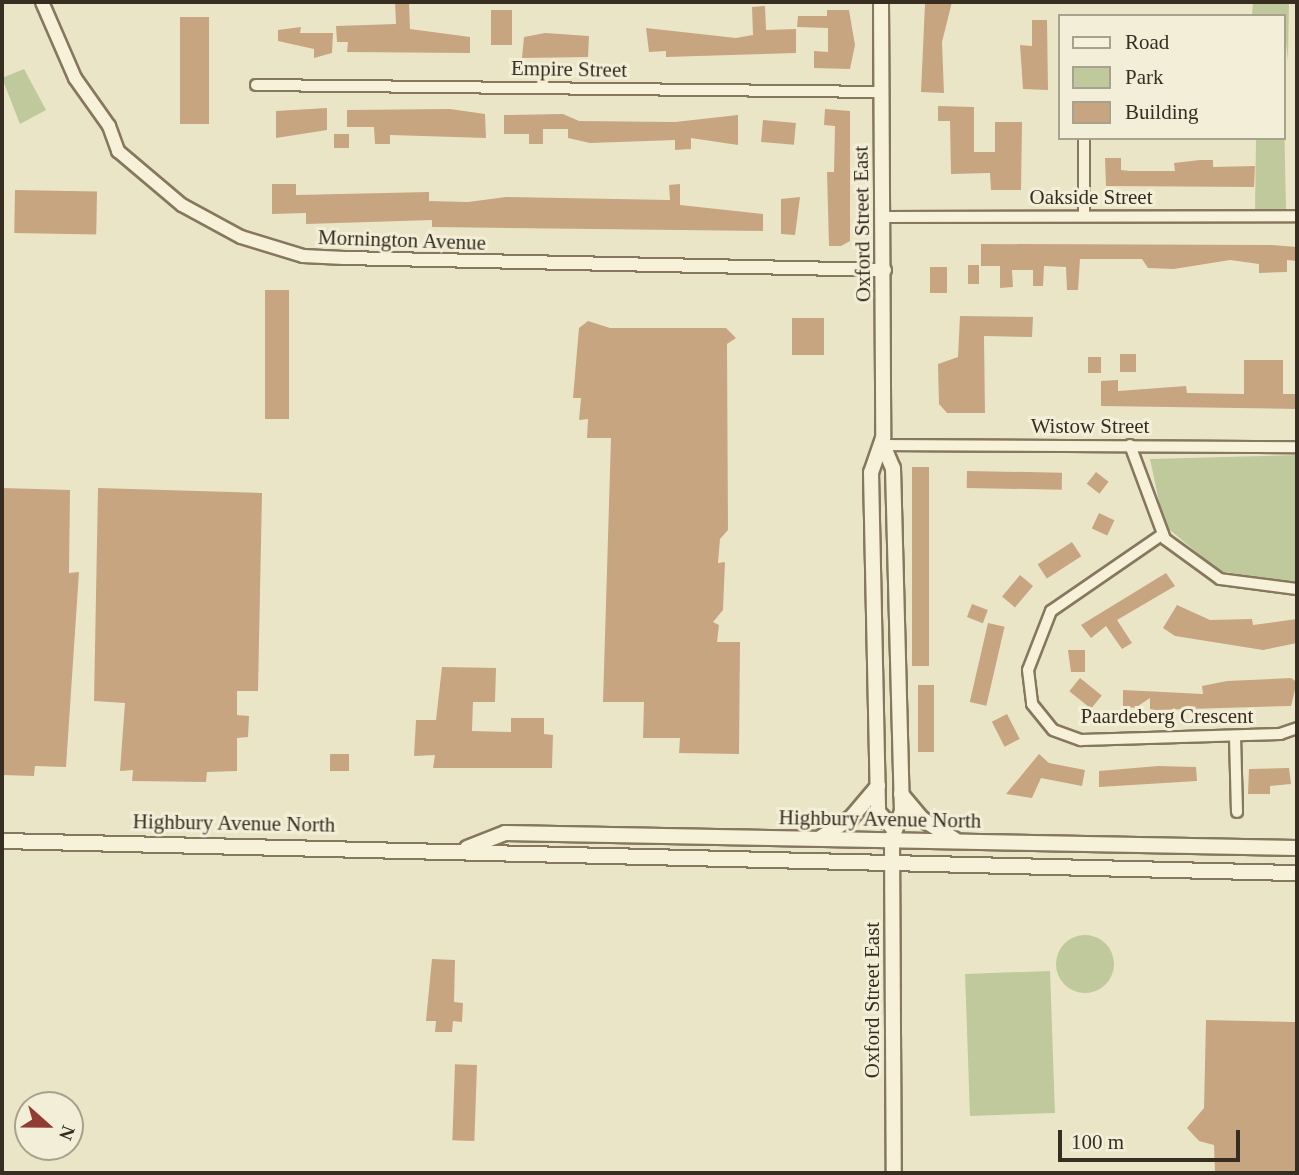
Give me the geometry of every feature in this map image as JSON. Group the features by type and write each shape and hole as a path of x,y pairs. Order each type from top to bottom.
{"main road":[{"name":"Oxford Street East","path":"881,2 885,270 883,445 871,472 878,812 892,833"},
{"name":"Oxford Street East","path":"883,445 893,468 902,811 892,833 894,1173"},
{"path":"818,839 851,818 878,786"},
{"path":"901,794 932,827 958,841"},
{"name":"Highbury Avenue North","path":"466,848 505,833 818,839 892,833 958,841 1297,848"},
{"name":"Highbury Avenue North","path":"2,841 466,848 1297,873"}],"street":[{"name":"Mornington Avenue","path":"42,2 70,68 118,151 182,205 241,237 303,256 885,270"},
{"name":"Empire Street","path":"256,85 881,92"},
{"path":"1084,140 1084,215"},
{"name":"Oakside Street","path":"884,217 1297,216"},
{"name":"Wistow Street","path":"883,445 1297,447"},
{"path":"1130,445 1163,534 1220,579 1297,589"},
{"name":"Paardeberg Crescent","path":"1163,534 1051,611 1037,634 1028,670 1032,704 1053,730 1081,740 1235,736 1297,728"},
{"path":"1235,736 1237,813"}],"green space":[{"path":"1253,2 1289,2 1288,61 1285,14 1252,14"},
{"path":"24,69 46,110 20,124 2,78"},
{"path":"1256,140 1285,140 1286,209 1255,210"},
{"path":"1297,455 1297,583 1219,571 1164,525 1150,459"},
{"path":"1085,935 1096,937 1109,948 1114,964 1112,975 1101,988 1085,993 1074,991 1061,980 1056,964 1058,953 1069,940"},
{"path":"1050,971 1055,1113 970,1116 965,974"}],"building":[{"path":"395,2 409,2 410,29 470,37 470,53 347,52 348,42 337,42 336,26 396,24"},
{"path":"952,2 942,42 944,93 921,92 925,4"},
{"path":"765,6 766,30 796,29 796,53 666,57 666,51 649,52 646,28 736,38 753,35 752,7"},
{"path":"491,10 512,10 512,45 491,45"},
{"path":"827,10 849,10 855,45 850,69 814,68 814,51 828,52 828,28 797,27 798,16 827,16"},
{"path":"180,17 209,17 209,124 180,124"},
{"path":"1032,20 1047,20 1048,90 1023,89 1020,45 1032,46"},
{"path":"301,27 300,33 333,33 332,53 314,58 314,49 278,41 278,30"},
{"path":"545,33 589,36 588,57 522,58 524,37"},
{"path":"938,106 974,107 974,152 995,152 995,122 1022,122 1021,190 991,190 990,173 951,174 950,121 938,121"},
{"path":"327,108 327,130 276,138 276,111"},
{"path":"450,109 485,114 486,138 390,135 390,144 375,144 374,127 347,127 347,110"},
{"path":"825,109 850,111 850,241 841,246 829,246 827,172 834,172 835,126 824,125"},
{"path":"563,114 579,121 675,122 738,115 738,145 691,138 691,149 675,150 675,140 590,143 568,138 568,129 543,129 543,144 529,144 529,134 504,134 504,115"},
{"path":"763,120 796,123 794,145 761,142"},
{"path":"334,134 349,134 349,148 334,148"},
{"path":"1105,158 1121,158 1121,170 1130,171 1175,171 1174,163 1200,160 1213,160 1213,167 1255,166 1254,187 1106,186"},
{"path":"272,184 296,184 296,195 429,192 429,201 468,202 506,197 670,200 669,185 680,184 680,205 763,214 763,231 432,227 432,220 306,224 306,213 272,214"},
{"path":"15,190 97,191 96,234 14,233"},
{"path":"800,197 795,235 781,234 781,199"},
{"path":"981,244 1272,245 1297,247 1297,261 1287,260 1287,272 1259,273 1259,264 1230,260 1174,269 1148,268 1142,259 1080,259 1078,290 1067,290 1066,267 1044,266 1043,286 1033,286 1033,270 1012,270 1013,287 1000,288 1000,266 981,266"},
{"path":"968,265 979,265 979,284 968,284"},
{"path":"930,267 947,267 947,293 930,293"},
{"path":"265,290 289,290 289,419 265,419"},
{"path":"960,316 1033,317 1032,337 984,336 985,413 947,413 939,404 938,364 958,357"},
{"path":"792,318 824,318 824,355 792,355"},
{"path":"588,321 610,328 726,328 736,338 727,344 728,530 720,539 718,563 725,562 723,610 713,622 719,625 717,642 740,642 739,754 679,753 680,738 643,738 644,702 603,702 611,438 587,438 588,419 579,420 581,398 573,398 579,328"},
{"path":"1120,354 1136,354 1136,372 1120,372"},
{"path":"1088,357 1101,357 1101,373 1088,373"},
{"path":"1244,360 1283,360 1283,394 1297,394 1297,409 1101,406 1101,381 1118,380 1118,391 1186,386 1187,393 1244,394"},
{"path":"912,467 929,467 929,666 912,666"},
{"path":"967,471 1062,473 1062,490 967,488"},
{"path":"1096,472 1109,482 1099,494 1087,484"},
{"path":"2,488 70,490 69,573 79,572 66,767 35,766 34,776 2,775"},
{"path":"98,488 262,493 258,691 237,691 237,715 249,716 248,737 237,738 237,771 207,772 206,782 132,781 133,770 120,771 125,703 94,701"},
{"path":"1099,513 1114,520 1107,536 1092,528"},
{"path":"1072,542 1081,556 1047,579 1038,564"},
{"path":"1166,573 1175,586 1117,620 1132,643 1122,649 1106,626 1091,638 1081,625"},
{"path":"1020,575 1033,586 1015,607 1002,596"},
{"path":"972,604 988,610 983,623 967,617"},
{"path":"1177,605 1210,620 1252,619 1253,625 1297,619 1297,643 1263,650 1175,636 1163,628"},
{"path":"988,623 1005,627 986,706 970,702"},
{"path":"1068,650 1085,650 1085,672 1071,672"},
{"path":"442,667 496,668 495,702 473,702 472,731 511,732 511,718 544,718 544,734 553,735 552,768 433,768 435,755 414,756 416,720 436,720"},
{"path":"1080,678 1102,696 1091,709 1069,691"},
{"path":"1291,678 1297,682 1291,706 1156,710 1150,709 1150,698 1135,708 1123,706 1123,690 1203,694 1202,686 1227,681"},
{"path":"918,685 934,685 934,752 918,752"},
{"path":"1007,714 1020,739 1005,747 992,722"},
{"path":"330,754 349,754 349,771 330,771"},
{"path":"1039,754 1049,763 1085,770 1082,786 1041,778 1032,798 1006,794"},
{"path":"1158,766 1196,767 1197,781 1099,787 1099,771"},
{"path":"1289,768 1291,784 1270,786 1270,794 1248,794 1249,769"},
{"path":"432,959 455,960 454,1002 463,1003 462,1022 453,1021 452,1032 435,1032 436,1021 426,1021"},
{"path":"1206,1020 1295,1022 1297,1173 1215,1173 1214,1145 1199,1141 1187,1128 1204,1108"},
{"path":"455,1064 477,1065 474,1141 452,1140"}]}
